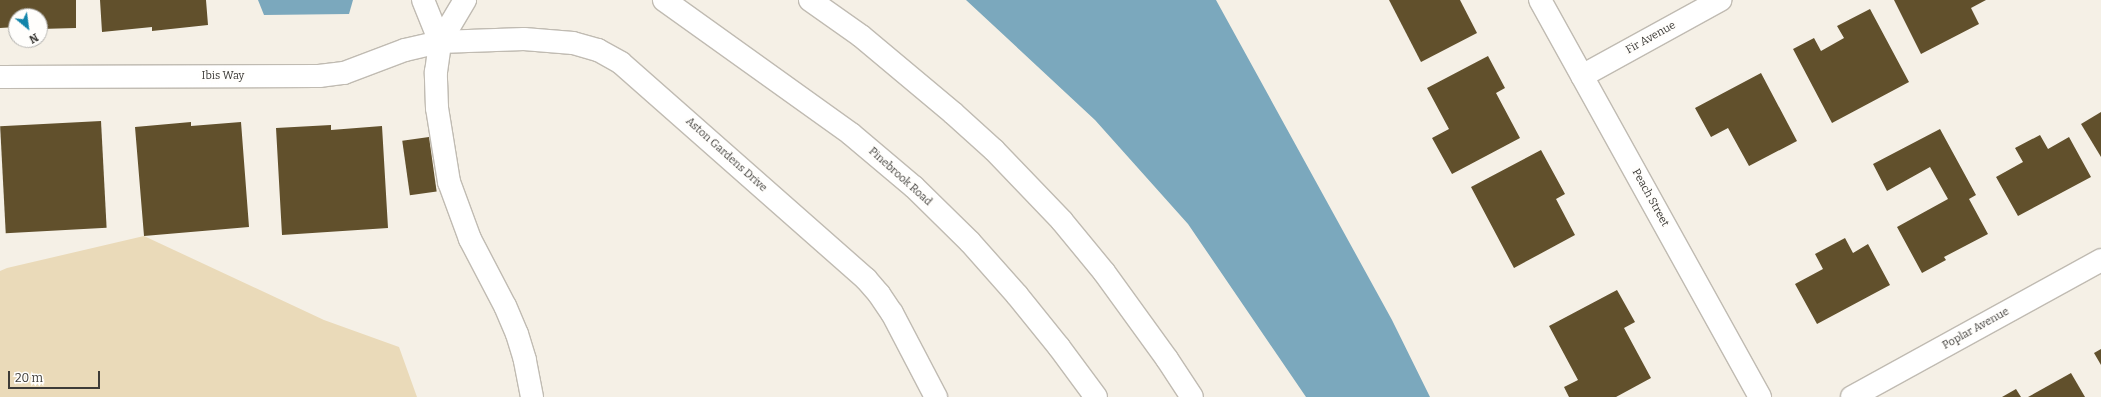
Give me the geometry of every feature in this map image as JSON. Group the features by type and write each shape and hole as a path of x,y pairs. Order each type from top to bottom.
{"street":[{"path":"423,0 440,42"},
{"path":"465,0 440,42 436,72 437,108 449,182 470,240 505,306 516,334 526,360 532,397"},
{"name":"Pinebrook Road","path":"664,0 851,134 914,187 970,242 1018,295 1096,397"},
{"path":"810,0 861,36 953,113 994,150 1062,221 1104,272 1167,359 1192,397"},
{"name":"Peach Street","path":"1540,0 1760,397"},
{"name":"Fir Avenue","path":"1582,76 1720,0"},
{"name":"Aston Gardens Drive","path":"440,42 524,39 573,43 598,50 621,63 866,279 892,312 936,397"},
{"name":"Ibis Way","path":"0,77 319,76 344,73 405,50 440,42"},
{"name":"Poplar Avenue","path":"1852,397 2101,260"}],"shaded area":[{"path":"144,236 324,320 399,347 417,397 0,397 0,271 7,268"}],"water":[{"path":"258,0 353,0 349,14 264,15"},
{"path":"966,0 1216,0 1392,320 1430,397 1306,397 1188,224 1095,120"}],"building":[{"path":"0,0 76,0 76,28 48,29 48,8 8,8 8,28 0,28"},
{"path":"100,0 206,0 208,25 152,31 152,27 102,32"},
{"path":"1389,0 1460,0 1477,33 1421,62"},
{"path":"1894,0 1986,0 1971,8 1979,24 1921,54"},
{"path":"1870,9 1909,82 1832,123 1793,49 1814,38 1821,51 1844,38 1837,26"},
{"path":"1488,56 1505,88 1496,93 1520,138 1452,174 1432,138 1449,129 1427,88"},
{"path":"1761,73 1797,141 1749,166 1728,128 1711,137 1695,108"},
{"path":"2101,112 2101,157 2081,124"},
{"path":"101,121 107,228 6,233 0,126"},
{"path":"191,122 191,126 241,122 249,227 144,236 135,127"},
{"path":"331,125 331,130 382,126 388,228 282,235 276,128"},
{"path":"1940,129 1976,195 1969,199 1988,234 1944,257 1946,260 1922,273 1897,227 1948,199 1930,167 1887,191 1873,164"},
{"path":"2040,135 2048,149 2069,137 2091,177 2018,216 1996,177 2023,162 2015,148"},
{"path":"429,137 437,191 410,195 402,141"},
{"path":"1541,150 1565,194 1556,199 1575,235 1514,268 1471,187"},
{"path":"1845,238 1853,253 1868,244 1890,285 1817,324 1795,284 1823,269 1815,254"},
{"path":"1617,290 1635,322 1624,328 1651,378 1616,397 1569,397 1564,387 1578,380 1549,326"},
{"path":"2101,349 2101,365 2094,353"},
{"path":"2071,373 2085,397 2028,397"},
{"path":"2016,389 2021,397 2002,397"}]}
